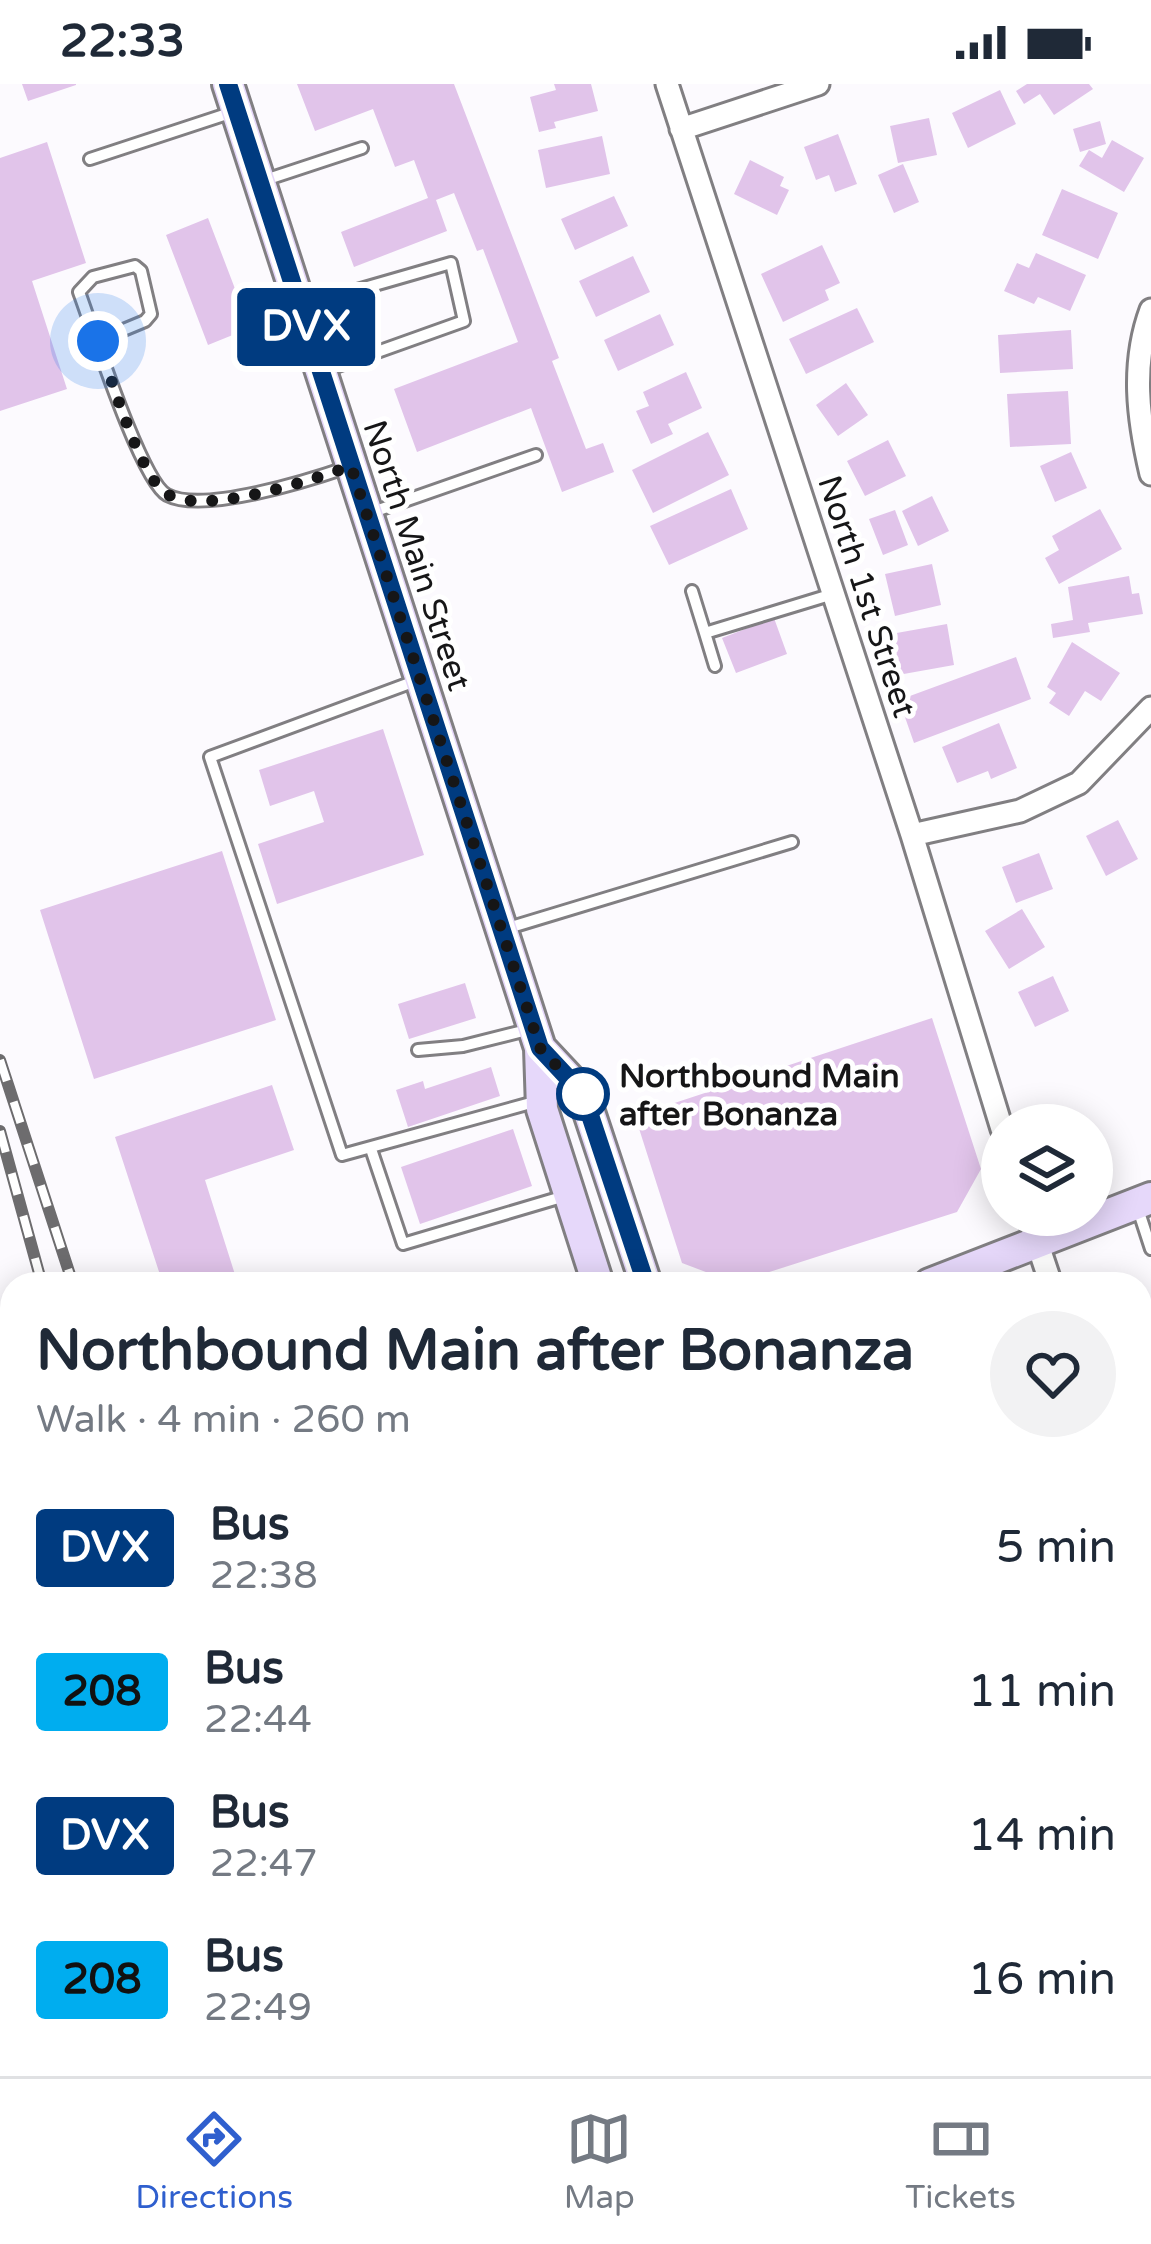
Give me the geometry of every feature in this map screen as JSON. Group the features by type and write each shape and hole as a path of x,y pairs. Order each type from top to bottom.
{"main road":[{"name":"North Main Street","path":"232,98 537,1038 542,1100 591,1272"},
{"name":"North Main Street","path":"537,1038 583,1094 642,1272"},
{"path":"1113,1209 1144,1201"},
{"path":"952,1272 1020,1236"}],"street":[{"name":"North 1st Street","path":"667,84 912,835 994,1104"},
{"path":"681,129 818,84"},
{"path":"1151,310 1137,370 1142,435 1151,474"},
{"path":"912,835 1020,811 1079,783 1151,708"},
{"path":"1035,1236 1047,1272"}],"lane":[{"path":"90,159 232,98"},
{"path":"259,182 362,148"},
{"path":"299,307 451,263 464,321 321,373"},
{"path":"98,341 146,321 151,314 141,271 135,266 93,277 79,292 147,472 165,494 196,502 291,486 351,466"},
{"path":"367,514 536,455"},
{"path":"692,591 715,666"},
{"path":"705,633 833,594"},
{"path":"421,680 211,757 340,1153 347,1157 542,1100"},
{"path":"502,930 792,842"},
{"path":"418,1050 537,1038"},
{"path":"371,1149 403,1244 569,1195"},
{"path":"1144,1201 1151,1249"}],"building":[{"path":"22,84 76,84 76,85 28,101"},
{"path":"297,84 454,84 559,358 552,361 586,449 603,443 614,472 562,492 531,408 417,452 394,389 518,342 483,249 477,251 454,193 436,200 447,231 354,267 341,232 428,198 414,160 395,167 373,109 315,131"},
{"path":"554,84 591,84 598,111 554,122 556,128 539,132 530,97 556,90"},
{"path":"1027,84 1089,84 1093,89 1054,115 1040,94 1024,104 1016,91"},
{"path":"1000,90 1016,124 968,148 952,113"},
{"path":"929,118 937,155 898,163 890,126"},
{"path":"1100,121 1106,144 1080,152 1073,129"},
{"path":"838,134 857,184 835,192 829,175 816,180 804,147"},
{"path":"602,136 610,174 546,188 538,150"},
{"path":"1112,140 1144,158 1124,192 1079,166 1089,150 1102,158"},
{"path":"47,142 86,263 32,281 67,389 0,411 0,158"},
{"path":"750,160 784,177 780,186 789,190 777,215 734,194"},
{"path":"903,164 919,202 894,213 878,175"},
{"path":"1062,189 1118,213 1098,259 1042,235"},
{"path":"614,196 628,226 575,250 561,219"},
{"path":"208,218 250,328 208,345 166,235"},
{"path":"822,245 840,283 825,290 829,300 783,322 761,274"},
{"path":"1036,253 1086,275 1070,311 1038,297 1034,304 1004,291 1017,263 1029,268"},
{"path":"633,256 650,292 596,317 579,281"},
{"path":"857,308 874,342 806,374 789,339"},
{"path":"660,314 674,345 618,371 604,340"},
{"path":"1071,330 1073,369 1000,373 998,335"},
{"path":"686,372 702,408 668,424 673,434 651,444 636,411 649,406 643,392"},
{"path":"846,383 868,415 838,436 816,405"},
{"path":"1068,391 1071,444 1010,447 1007,394"},
{"path":"708,432 729,475 653,513 632,470"},
{"path":"888,440 906,476 865,496 847,461"},
{"path":"1071,452 1087,488 1055,502 1040,466"},
{"path":"731,489 748,529 669,565 650,526"},
{"path":"932,496 949,531 918,546 902,511"},
{"path":"1100,509 1122,549 1059,584 1045,558 1059,550 1052,536"},
{"path":"895,510 908,545 883,555 869,519"},
{"path":"932,564 941,605 895,616 885,574"},
{"path":"1129,576 1143,614 1088,623 1090,632 1053,638 1051,624 1073,620 1068,587"},
{"path":"774,618 787,654 736,673 722,638"},
{"path":"947,624 954,665 898,675 891,634"},
{"path":"1072,642 1120,673 1101,701 1085,691 1069,716 1049,703 1056,693 1047,687"},
{"path":"1016,657 1031,699 914,743 899,700"},
{"path":"999,723 1017,768 991,779 988,771 957,783 942,747"},
{"path":"383,729 424,855 277,904 258,844 324,822 314,791 270,806 259,770"},
{"path":"1118,820 1138,859 1106,876 1086,836"},
{"path":"222,851 276,1020 94,1079 40,910"},
{"path":"1039,853 1053,889 1016,903 1002,867"},
{"path":"1022,909 1045,947 1009,969 985,931"},
{"path":"1053,976 1069,1011 1035,1027 1018,992"},
{"path":"465,983 476,1018 409,1039 398,1004"},
{"path":"932,1018 981,1169 957,1212 769,1272 706,1272 682,1263 635,1116"},
{"path":"491,1067 500,1096 408,1127 396,1090 423,1081 425,1089"},
{"path":"272,1085 294,1150 205,1180 234,1272 159,1272 115,1137"},
{"path":"513,1129 532,1186 420,1224 401,1167"}],"railway":[{"path":"0,1060 69,1272"},
{"path":"0,1131 39,1272"}],"bus line":[{"name":"DVX","path":"228,84 540,1048 583,1094 642,1272"}],"place":[{"name":"Northbound Main after Bonanza","path":"583,1094"}],"route":[{"path":"98,341 147,472 165,494 196,502 291,486 351,466 540,1048 583,1094"}]}
